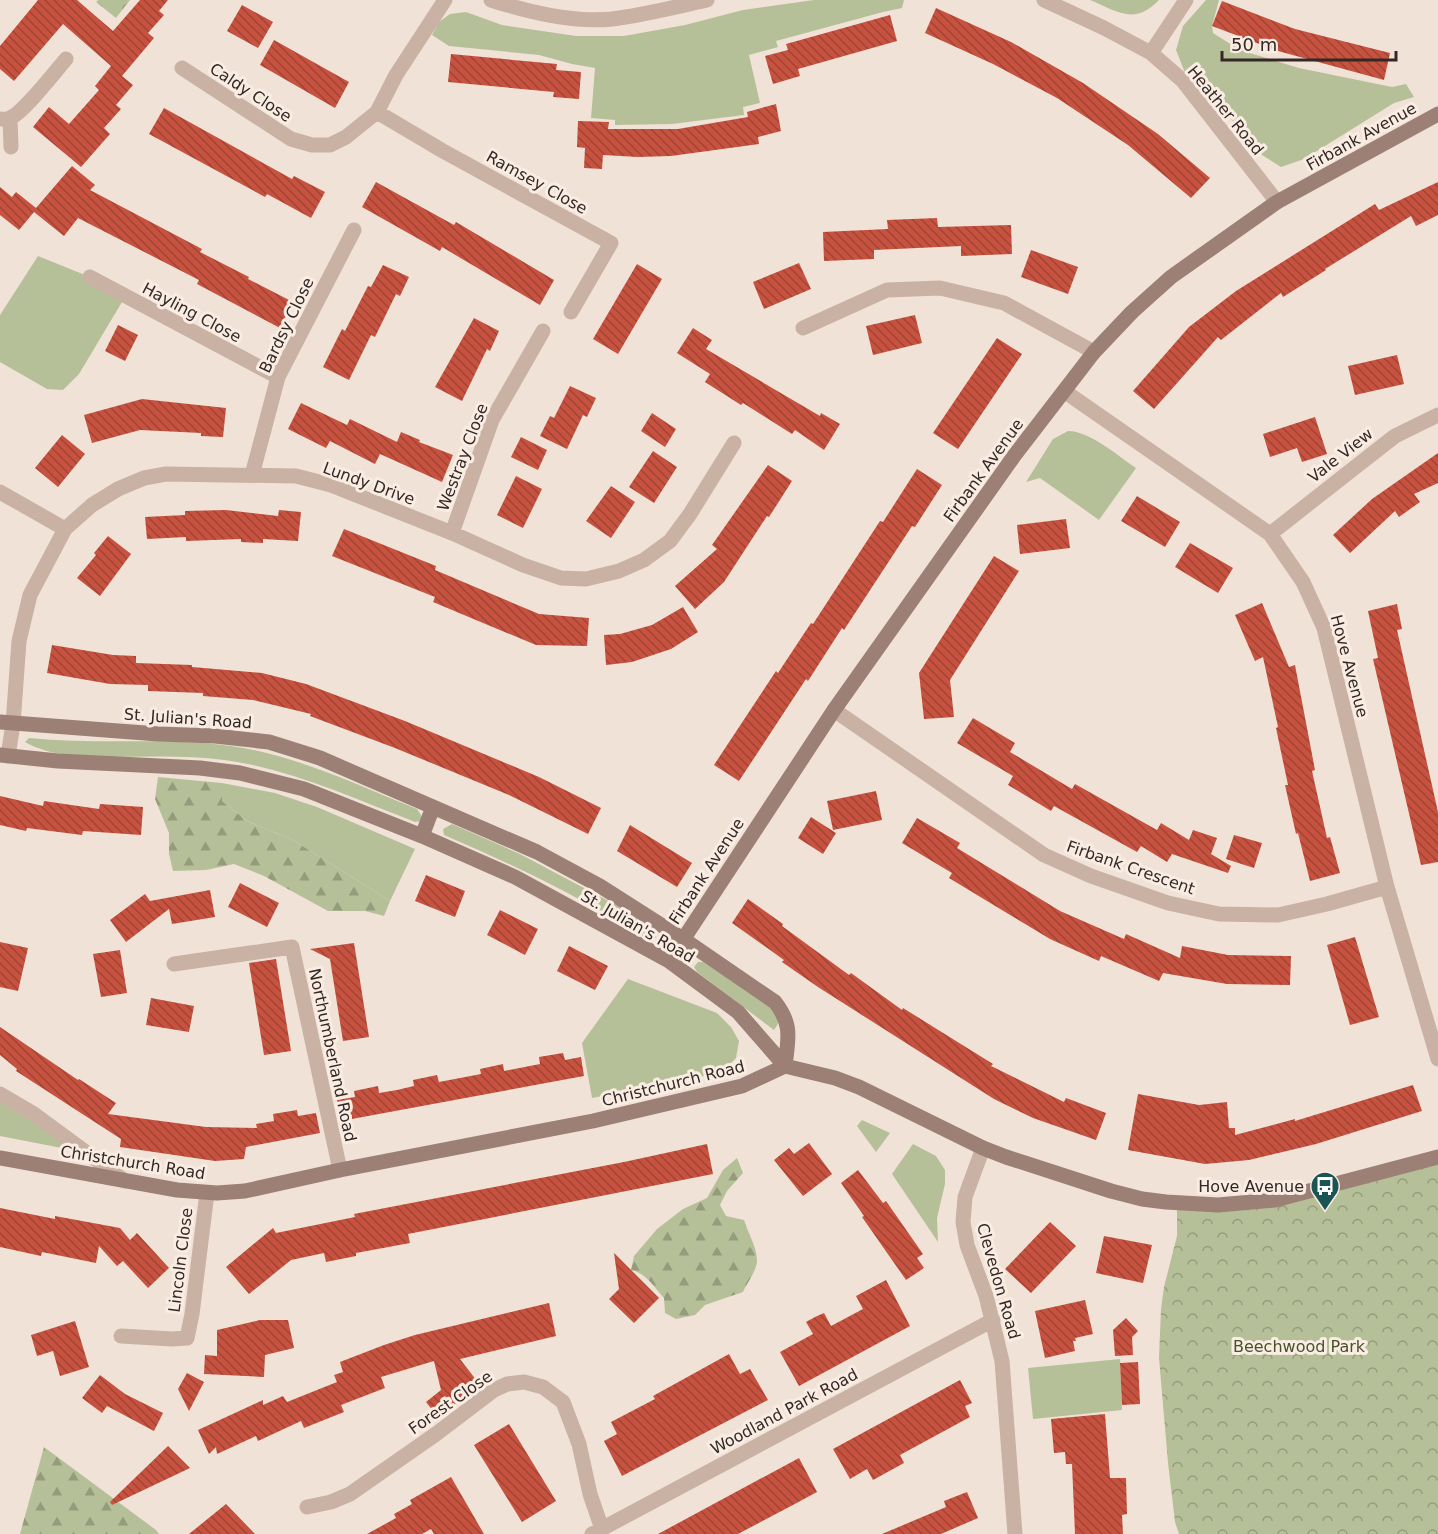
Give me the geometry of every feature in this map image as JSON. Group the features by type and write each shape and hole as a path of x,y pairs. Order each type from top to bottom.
{"street":[{"name":"Caldy Close","path":"182,68 291,139 312,145 330,145 346,137 377,112 396,75 445,0"},
{"path":"491,0 523,11 562,17 610,19 659,5 707,0"},
{"name":"Heather Road","path":"1044,0 1151,53 1182,80 1277,202"},
{"path":"1151,53 1186,0"},
{"path":"11,147 5,119 34,97 66,59"},
{"name":"Ramsey Close","path":"377,112 444,152 610,243 571,312"},
{"name":"Firbank Avenue","path":"669,961 834,710 1014,456 1094,352 1132,312 1171,277 1277,202 1433,117"},
{"name":"Bardsy Close","path":"252,475 278,377 354,230"},
{"name":"Hayling Close","path":"90,277 278,377"},
{"path":"803,328 887,290 940,288 1004,303 1094,352"},
{"name":"Westray Close","path":"452,533 492,420 543,332"},
{"name":"Hove Avenue","path":"1064,391 1270,534 1303,582 1324,628 1387,887 1438,1059"},
{"name":"Vale View","path":"1270,534 1395,436 1438,415"},
{"name":"Lundy Drive","path":"4,756 6,723 19,640 30,595 65,529 92,505 118,489 144,478 165,474 296,476 331,485 452,533 523,565 561,578 586,579 619,571 644,560 670,541 690,514 734,443"},
{"path":"0,492 65,529"},
{"name":"Firbank Crescent","path":"834,710 1044,855 1091,876 1168,903 1219,914 1278,915 1387,887"},
{"name":"St. Julian's Road","path":"6,723 215,736 269,742 321,758 537,852 600,886 775,1002 789,1032 785,1066"},
{"name":"St. Julian's Road","path":"4,756 200,768 240,774 304,789 422,836 515,877 669,961 738,1012 785,1066"},
{"path":"422,836 433,807"},
{"name":"Northumberland Road","path":"174,964 292,947 340,1170"},
{"path":"785,1066 835,1078 859,1087 983,1148 1071,1179 1142,1199 1177,1204 1218,1205 1275,1200 1438,1157"},
{"name":"Christchurch Road","path":"0,1158 125,1181 207,1193 245,1191 340,1170 593,1121 730,1090 785,1066"},
{"path":"0,1094 43,1121 125,1181"},
{"name":"Clevedon Road","path":"983,1148 965,1197 963,1222 967,1245 993,1320 1002,1361 1007,1400 1015,1534"},
{"name":"Lincoln Close","path":"122,1336 187,1338 207,1193"},
{"name":"Woodland Park Road","path":"597,1531 993,1320"},
{"name":"Forest Close","path":"307,1508 350,1494 494,1390 507,1384 524,1382 543,1387 563,1402 579,1444 597,1531"}],"green space":[{"path":"98,0 130,0 116,18 96,2"},
{"path":"814,0 904,0 902,8 776,41 778,47 749,55 760,103 743,107 744,115 672,124 615,125 615,120 591,118 595,68 539,55 449,46 432,35 439,22 450,14 466,12 502,25 576,36 624,36 685,25 743,10"},
{"path":"1090,0 1159,0 1141,13 1125,14"},
{"path":"1206,0 1219,0 1212,26 1213,33 1240,50 1299,68 1392,87 1406,84 1414,97 1394,103 1304,159 1281,167 1262,155 1239,127 1185,73 1176,50 1183,26"},
{"path":"38,256 90,277 125,297 79,374 63,390 47,389 0,362 0,315"},
{"path":"1068,431 1085,435 1136,468 1099,520 1040,478 1026,482 1053,439"},
{"path":"29,738 206,743 255,750 326,772 417,809 421,815 421,821 415,822 321,785 249,764 195,757 66,755 35,747 25,742"},
{"path":"158,777 222,783 222,801 247,821 293,840 390,901 384,916 365,911 328,911 264,876 234,864 206,870 173,871 169,854 169,833 155,799"},
{"path":"222,783 275,793 317,807 415,849 390,901 293,840 247,821 222,801"},
{"path":"452,824 520,854 629,912 655,931 656,938 647,939 548,883 444,835 443,829"},
{"path":"698,962 703,962 766,1002 779,1015 778,1024 774,1030 697,972 694,967"},
{"path":"628,979 717,1013 731,1027 739,1041 736,1058 724,1070 697,1078 592,1098 582,1043"},
{"path":"0,1102 40,1126 72,1150 0,1136"},
{"path":"862,1120 890,1133 876,1152 857,1126"},
{"path":"913,1144 936,1156 945,1170 945,1184 937,1218 938,1242 892,1174"},
{"name":"Beechwood Park","path":"1438,1157 1438,1534 1179,1534 1175,1522 1168,1463 1159,1358 1164,1287 1177,1236 1177,1204 1218,1205"},
{"path":"737,1158 743,1173 727,1191 720,1205 726,1216 744,1220 756,1251 755,1268 743,1292 705,1305 695,1315 676,1319 665,1313 664,1298 649,1281 641,1274 631,1270 634,1256 657,1229 683,1209 707,1198 723,1170"},
{"path":"1120,1359 1122,1410 1033,1419 1028,1368"},
{"path":"44,1447 156,1530 159,1534 20,1534"}],"building":[{"path":"38,0 77,0 113,31 140,0 168,0 159,11 164,15 148,33 154,38 122,76 133,85 116,105 121,109 104,128 110,134 81,167 33,127 49,107 69,124 99,90 95,86 111,66 63,24 14,81 0,69 0,46"},
{"path":"1222,1 1295,29 1390,53 1384,80 1278,51 1212,26"},
{"path":"242,5 273,22 258,48 227,31"},
{"path":"936,8 1011,42 1083,83 1158,134 1210,178 1191,198 1128,145 1057,98 993,64 925,33"},
{"path":"890,15 897,41 798,69 800,76 773,84 765,56 788,50 786,44"},
{"path":"274,40 349,82 335,108 260,65"},
{"path":"451,54 557,64 556,70 581,72 579,99 553,97 554,92 448,82"},
{"path":"776,104 781,131 758,137 759,144 671,156 603,155 602,169 584,168 585,148 577,147 578,121 609,122 608,129 678,129 748,117 747,112"},
{"path":"164,108 292,179 294,176 325,192 311,218 267,194 265,197 149,134"},
{"path":"72,166 95,185 90,190 202,249 200,252 293,302 280,328 197,284 199,280 78,218 64,236 34,212 19,230 0,215 0,187 12,197 16,192 36,208"},
{"path":"376,182 454,225 456,222 554,280 540,305 442,247 440,251 362,207"},
{"path":"1438,182 1438,215 1416,226 1411,216 1283,297 1281,293 1221,340 1218,337 1154,409 1133,391 1189,327 1236,291 1375,204 1379,210"},
{"path":"937,218 938,227 1011,225 1012,254 961,256 961,246 874,250 874,259 824,261 823,232 888,229 887,220"},
{"path":"1031,250 1078,267 1068,294 1021,277"},
{"path":"799,263 811,289 764,309 753,282"},
{"path":"637,264 662,279 618,354 593,339"},
{"path":"383,265 409,277 400,296 396,294 375,337 371,335 349,380 323,367 342,329 345,331 368,286 371,287"},
{"path":"915,315 922,343 873,355 866,326"},
{"path":"474,318 499,331 490,351 487,349 462,401 435,387"},
{"path":"118,325 138,335 125,361 105,351"},
{"path":"693,328 712,340 706,349 820,416 821,413 840,424 824,450 795,430 792,434 705,382 710,374 677,353"},
{"path":"997,338 1022,354 958,449 933,433"},
{"path":"1397,355 1404,384 1355,395 1348,366"},
{"path":"570,386 596,398 587,417 583,415 567,449 540,436 550,416 554,418"},
{"path":"142,399 226,408 223,437 201,436 201,433 140,430 92,443 84,415"},
{"path":"301,403 347,425 350,419 397,442 401,432 420,440 419,442 453,455 442,482 380,454 375,464 330,441 326,448 288,429"},
{"path":"652,413 676,429 665,447 641,431"},
{"path":"1315,417 1327,454 1302,462 1297,448 1270,457 1263,434"},
{"path":"62,435 85,454 58,487 35,468"},
{"path":"521,437 547,450 538,470 511,457"},
{"path":"653,451 677,467 654,503 629,487"},
{"path":"1438,453 1438,483 1414,494 1420,502 1399,517 1395,511 1350,553 1333,535 1372,499"},
{"path":"768,465 792,481 724,582 695,609 675,586 717,549 712,545"},
{"path":"917,469 942,485 915,527 912,526 844,630 842,628 808,681 806,679 739,781 714,765 776,671 778,673 811,623 813,624"},
{"path":"516,476 542,489 523,528 497,515"},
{"path":"611,486 635,502 611,538 586,521"},
{"path":"1137,496 1180,522 1165,547 1121,521"},
{"path":"226,510 278,516 279,510 301,512 298,541 263,539 263,543 241,542 241,539 186,541 186,537 147,539 145,517 185,515 185,511"},
{"path":"1066,519 1070,548 1020,554 1017,525"},
{"path":"344,529 436,566 435,570 539,614 589,618 587,646 536,645 433,602 435,597 332,556"},
{"path":"108,536 131,554 100,596 77,578"},
{"path":"1190,543 1233,568 1218,593 1175,567"},
{"path":"994,556 1019,571 950,680 954,717 924,719 919,673"},
{"path":"1262,603 1289,667 1295,665 1315,770 1312,771 1327,838 1330,837 1340,873 1310,881 1285,785 1288,785 1263,657 1255,661 1235,615"},
{"path":"1397,604 1402,629 1397,630 1438,812 1438,862 1421,865 1373,659 1378,658 1368,611"},
{"path":"683,607 698,632 671,649 632,662 606,665 604,635 620,634 652,625"},
{"path":"52,645 113,655 136,656 136,663 192,665 192,667 262,673 306,684 405,721 539,777 601,808 588,834 509,795 310,716 311,714 253,700 203,696 203,693 148,691 148,685 110,684 47,673"},
{"path":"973,718 1015,743 1010,752 1072,789 1075,784 1157,830 1161,823 1189,840 1193,830 1217,838 1211,854 1231,866 1228,873 1172,854 1167,862 1141,846 1137,852 1054,806 1051,811 1008,785 1013,776 957,743"},
{"path":"876,791 882,820 833,830 827,801"},
{"path":"0,796 43,806 44,801 99,809 100,804 143,807 141,835 83,831 82,835 27,828 26,831 0,825"},
{"path":"811,817 836,833 823,854 798,838"},
{"path":"917,818 960,843 957,848 1060,911 1124,939 1126,934 1180,958 1182,946 1228,955 1291,956 1290,985 1227,984 1163,973 1159,981 1101,956 1099,961 1050,939 949,878 952,873 902,843"},
{"path":"630,825 692,863 677,887 617,851"},
{"path":"1234,835 1262,843 1254,868 1226,859"},
{"path":"426,875 465,891 455,917 415,901"},
{"path":"240,883 279,903 267,927 228,907"},
{"path":"210,890 215,917 172,924 169,909 126,942 110,920 145,894 150,901"},
{"path":"748,899 849,975 851,973 902,1010 903,1008 993,1064 991,1066 1064,1102 1066,1098 1106,1113 1096,1140 1033,1118 994,1099 818,987 732,923"},
{"path":"500,910 538,929 525,955 487,935"},
{"path":"1355,937 1379,1017 1350,1025 1327,945"},
{"path":"0,942 28,948 18,991 0,987"},
{"path":"354,943 369,1037 343,1041 330,959 310,949"},
{"path":"569,946 608,966 595,990 557,971"},
{"path":"120,950 127,993 101,997 93,954"},
{"path":"276,959 291,1051 264,1055 249,963"},
{"path":"151,998 194,1006 189,1032 146,1025"},
{"path":"0,1027 116,1103 108,1114 206,1127 257,1128 256,1124 274,1121 273,1114 297,1110 298,1116 316,1113 320,1133 246,1147 244,1159 215,1161 120,1147 121,1139 16,1071 17,1069 0,1055"},
{"path":"563,1053 565,1060 581,1057 584,1076 341,1121 337,1100 355,1097 354,1091 378,1086 379,1093 397,1090 414,1086 413,1080 437,1075 439,1082 481,1074 480,1069 503,1064 504,1071 540,1064 539,1057"},
{"path":"1413,1085 1422,1111 1316,1144 1249,1160 1205,1164 1128,1150 1138,1094 1199,1105 1227,1102 1229,1128 1235,1128 1235,1135 1295,1119 1295,1121"},
{"path":"809,1143 832,1174 803,1196 774,1160 789,1148 794,1154"},
{"path":"707,1144 713,1174 408,1234 410,1243 356,1253 356,1256 326,1262 324,1253 291,1260 249,1294 226,1267 273,1228 276,1233 355,1217 354,1214"},
{"path":"858,1170 883,1203 886,1201 923,1254 917,1258 924,1268 906,1280 841,1183"},
{"path":"0,1208 55,1219 55,1216 120,1228 130,1240 137,1233 169,1268 148,1288 123,1261 117,1266 99,1246 96,1263 42,1252 41,1256 0,1247"},
{"path":"1050,1222 1076,1246 1031,1293 1005,1269"},
{"path":"1104,1236 1152,1245 1143,1283 1096,1273"},
{"path":"614,1253 659,1298 634,1323 609,1299 619,1289"},
{"path":"886,1280 910,1326 799,1386 780,1352 813,1334 806,1322 815,1317 824,1313 831,1326 863,1309 856,1296"},
{"path":"1085,1300 1093,1334 1075,1338 1076,1341 1073,1341 1075,1351 1045,1358 1035,1311"},
{"path":"549,1303 556,1336 460,1359 480,1385 438,1417 426,1402 441,1390 434,1361 381,1377 385,1388 341,1405 344,1412 304,1428 301,1421 258,1441 256,1436 217,1454 216,1447 209,1454 198,1430 263,1400 263,1405 283,1396 287,1402 337,1382 334,1375 343,1372 340,1362 384,1345 415,1335"},
{"path":"1126,1318 1138,1331 1132,1337 1133,1355 1115,1356 1113,1330"},
{"path":"260,1320 288,1320 294,1348 265,1355 264,1377 204,1374 205,1355 217,1356 217,1330"},
{"path":"75,1321 89,1367 60,1376 53,1351 37,1356 31,1335"},
{"path":"729,1354 740,1374 750,1369 768,1400 622,1476 604,1441 617,1434 611,1422 655,1399 653,1396"},
{"path":"1138,1362 1140,1404 1122,1405 1120,1363"},
{"path":"187,1373 204,1382 189,1411 178,1389"},
{"path":"100,1375 125,1394 163,1413 154,1431 107,1406 102,1413 82,1398"},
{"path":"960,1380 972,1403 965,1406 970,1417 900,1455 904,1463 873,1480 867,1469 850,1479 833,1449"},
{"path":"1105,1414 1110,1478 1126,1478 1127,1514 1122,1515 1123,1534 1075,1534 1072,1464 1066,1464 1065,1452 1054,1453 1051,1419"},
{"path":"509,1424 556,1501 522,1522 474,1445"},
{"path":"168,1446 190,1468 112,1505 110,1502"},
{"path":"799,1458 817,1492 738,1534 658,1534"},
{"path":"451,1477 484,1534 434,1534 431,1529 422,1534 367,1534 396,1518 394,1514 412,1504 410,1500"},
{"path":"967,1492 978,1518 941,1534 882,1534 946,1507 944,1501"},
{"path":"226,1504 255,1534 189,1534"}],"place":[{"name":"Hove Avenue","path":"1325,1212"}]}
